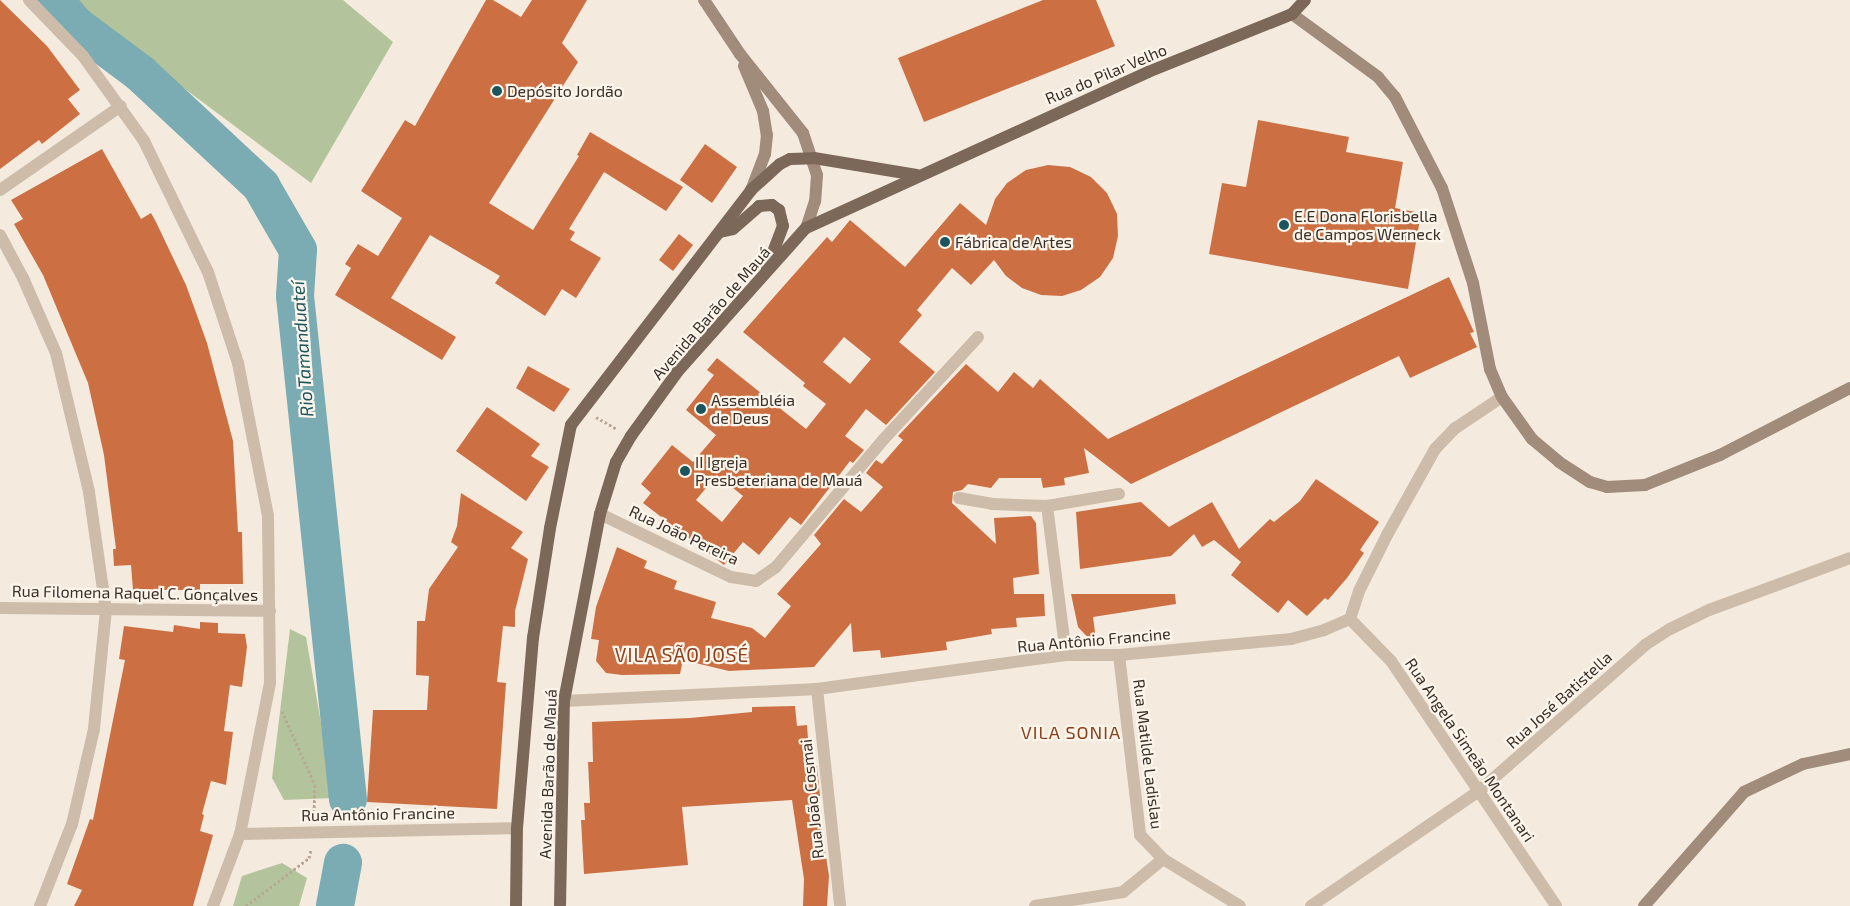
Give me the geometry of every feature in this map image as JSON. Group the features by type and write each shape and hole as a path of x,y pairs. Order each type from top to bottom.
{"main road":[{"name":"Avenida Barão de Mauá","path":"560,906 564,701 600,514 616,462 631,436 678,371 806,228 815,201 814,158 803,133 740,54 704,0"},
{"name":"Rua do Pilar Velho","path":"806,228 918,175 1148,72 1292,14 1305,0"},
{"path":"1292,14 1378,77 1396,97 1418,136 1442,188 1473,283 1490,369 1502,397 1532,439 1558,462 1590,482 1625,488 1645,485 1720,455 1850,388"},
{"name":"Avenida Barão de Mauá","path":"516,906 517,828 533,638 550,528 571,425 581,408 752,190 765,154 767,135 762,111 740,54"},
{"path":"752,190 780,164 790,159 814,158 918,175"},
{"path":"720,232 733,229 759,206 772,205 779,210 783,226 763,277"},
{"path":"1644,906 1744,792 1803,764 1850,754"}],"street":[{"path":"29,0 83,56 121,106 144,141 208,272 238,363 268,516 270,683 240,834 213,906"},
{"path":"0,190 121,106"},
{"path":"0,235 23,278 56,353 89,492 106,610 94,729 72,824 40,906"},
{"name":"Rua João Pereira","path":"600,514 731,577 756,581 776,567 883,440 978,337"},
{"path":"1350,618 1359,591 1386,535 1435,449 1454,429 1502,397"},
{"path":"959,498 992,504 1047,506 1119,494"},
{"path":"1047,506 1066,655"},
{"name":"Rua José Batistella","path":"1311,906 1479,791 1645,645 1670,629 1709,610 1850,558"},
{"name":"Rua Filomena Raquel C. Gonçalves","path":"0,608 270,611"},
{"name":"Rua Antônio Francine","path":"564,701 817,689 1066,655 1119,655 1291,639 1350,618"},
{"name":"Rua Angela Simeão Montanari","path":"1350,618 1391,661 1556,906"},
{"name":"Rua Matilde Ladislau","path":"1119,655 1140,835 1163,859"},
{"name":"Rua João Cosmai","path":"817,689 840,906"},
{"name":"Rua Antônio Francine","path":"240,834 517,828"},
{"path":"1035,906 1123,892 1163,859 1240,906"}],"path":[{"path":"581,408 631,436"},
{"path":"246,906 309,858 314,832 315,785 281,709"}],"green space":[{"path":"66,0 343,0 393,42 311,183"},
{"path":"290,629 306,637 334,798 284,800 272,778"},
{"path":"282,863 307,878 299,906 233,906 242,876"}],"building":[{"path":"0,0 47,46 80,90 68,99 80,114 42,144 39,140 0,169"},
{"path":"486,0 493,0 521,17 532,0 587,0 562,43 578,62 489,203 533,230 579,156 577,155 590,132 683,187 666,211 604,172 569,229 575,232 570,240 601,258 576,298 562,289 545,316 495,283 500,276 430,235 391,298 456,337 442,360 335,295 351,268 345,264 358,244 378,256 402,218 361,191 405,120 415,126"},
{"path":"1043,0 1096,0 1115,46 924,122 898,58"},
{"path":"1258,120 1349,137 1346,152 1403,162 1395,208 1421,213 1408,289 1209,254 1222,183 1246,187"},
{"path":"705,144 737,167 712,203 680,180"},
{"path":"102,149 141,219 151,213 156,222 186,285 207,343 233,441 238,532 242,532 243,584 200,584 200,590 133,590 131,565 114,566 113,549 116,549 104,455 88,383 43,275 14,224 23,219 11,200"},
{"path":"1048,165 1070,167 1091,177 1107,193 1117,214 1118,236 1113,258 1100,277 1081,290 1062,296 1041,295 1022,288 1006,276 994,260 971,285 952,268 917,310 922,315 899,342 935,372 886,425 866,409 845,436 864,450 853,463 850,461 801,525 790,517 759,555 743,542 724,565 643,503 651,493 641,484 672,445 693,462 716,435 686,410 714,375 707,370 717,358 806,429 826,404 803,386 805,383 743,332 827,237 832,242 850,220 905,267 960,203 986,225 995,199 1007,183 1026,170","holes":["844,337 871,359 850,384 823,362","717,475 743,496 722,522 696,500"]},
{"path":"679,234 693,245 673,271 659,260"},
{"path":"1449,277 1474,332 1470,333 1477,347 1410,378 1399,356 1131,484 1084,448 1089,473 1064,478 1065,485 1043,488 1041,478 999,478 991,488 968,484 962,490 953,492 952,503 996,544 994,518 1031,516 1036,523 1039,574 1013,578 1014,594 1044,594 1045,616 1016,618 1017,627 991,629 992,634 946,642 947,650 881,658 880,650 853,652 851,623 814,667 729,671 683,660 680,674 622,675 606,673 596,661 599,640 591,639 596,607 617,547 647,561 644,568 677,581 674,589 716,602 711,618 752,628 765,638 791,606 777,594 821,544 814,535 844,499 861,512 883,487 866,473 876,460 882,464 903,440 898,436 966,364 998,392 1014,372 1033,388 1040,379 1108,439"},
{"path":"528,366 570,389 554,412 516,388"},
{"path":"487,407 540,444 531,456 549,467 526,501 456,451"},
{"path":"1316,479 1379,522 1360,550 1364,553 1347,578 1328,600 1325,598 1307,616 1288,600 1278,613 1231,575 1241,562 1214,540 1202,547 1194,534 1171,556 1080,569 1076,512 1141,502 1169,527 1212,502 1239,549 1270,519 1274,522 1300,501"},
{"path":"461,493 523,532 511,548 528,559 515,611 515,627 503,626 497,682 506,683 497,809 367,802 373,710 427,710 429,676 416,675 417,621 425,621 429,589 458,547 451,542 457,526"},
{"path":"1071,594 1175,594 1176,604 1093,617 1097,647 1078,627"},
{"path":"200,622 218,623 218,633 245,634 247,647 242,687 230,685 224,731 233,732 226,785 211,781 202,814 204,815 200,831 213,835 193,906 74,906 82,890 67,884 90,819 93,820 125,660 119,659 124,626 173,632 174,625 200,629"},
{"path":"795,706 797,726 807,725 810,766 817,766 820,796 817,797 829,876 827,906 803,906 804,879 792,800 682,807 688,865 584,874 581,820 585,820 584,803 590,803 588,762 593,762 592,722 690,718 752,712 752,707"}],"waterway":[{"name":"Rio Tamanduateí","path":"54,0 77,26 140,73 261,186 298,250 295,296 348,799"},
{"name":"Rio Tamanduateí","path":"335,906 343,863"}],"place":[{"name":"Depósito Jordão","path":"497,91"},
{"name":"E.E Dona Florisbella de Campos Werneck","path":"1284,225"},
{"name":"Fábrica de Artes","path":"945,242"},
{"name":"Assembléia de Deus","path":"701,409"},
{"name":"II Igreja Presbeteriana de Mauá","path":"685,471"}],"district":[{"name":"VILA SÃO JOSÉ","path":"682,655"},
{"name":"VILA SONIA","path":"1071,732"}]}
